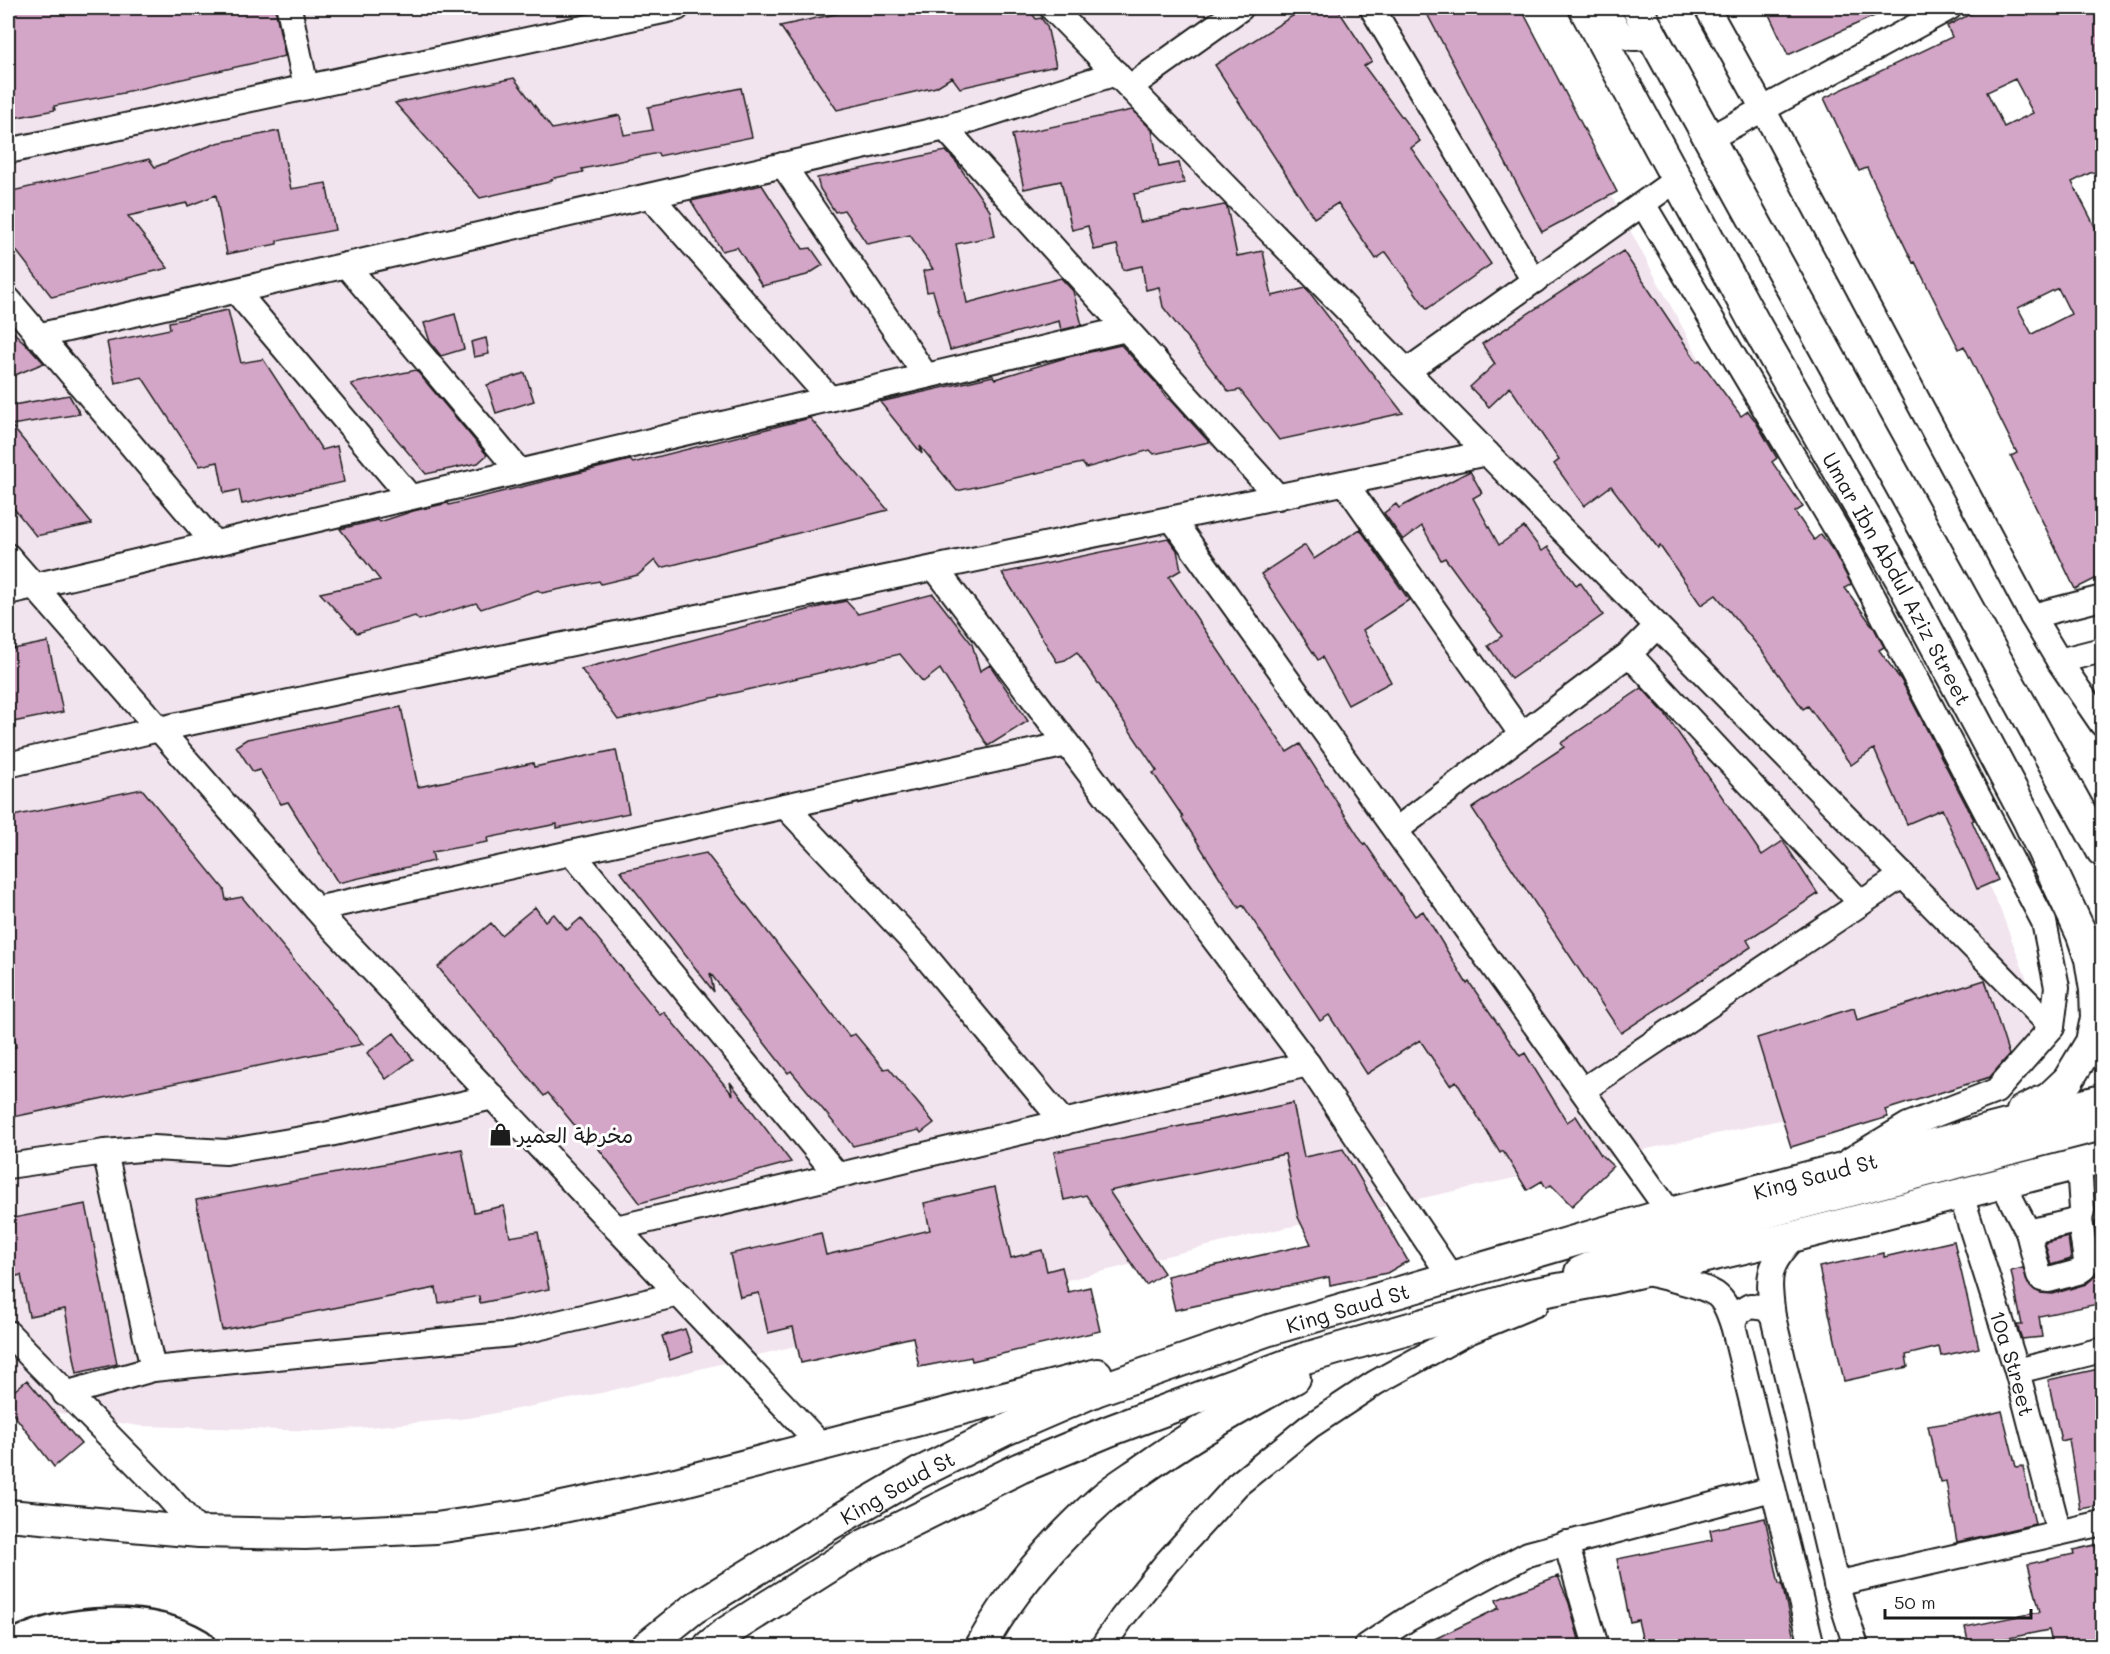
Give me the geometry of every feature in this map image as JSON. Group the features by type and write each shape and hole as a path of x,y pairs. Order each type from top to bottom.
{"highway":[{"path":"16,1647 25,1642 74,1628 127,1626 182,1637 198,1647"}],"main road":[{"name":"Umar Ibn Abdul Aziz Street","path":"1584,8 1676,180 1900,578 2028,820 2082,935 2090,959 2095,990 2097,1017 2091,1041 2068,1080 2049,1098 1987,1130"},
{"path":"1637,8 2103,851"},
{"path":"2073,796 2103,835"},
{"path":"2028,820 2103,933"},
{"name":"King Saud St","path":"647,1647 693,1609 919,1473 1003,1431 1098,1390 1266,1331 1451,1276 1670,1213 2103,1100"},
{"path":"1525,1295 1646,1244 2103,1125"},
{"name":"King Saud St","path":"709,1647 725,1633 864,1545 1020,1468 1109,1431 1302,1359 1525,1295 1643,1272 2091,1162"},
{"path":"981,1647 992,1626 1042,1559 1103,1498 1140,1471 1225,1416 1295,1377 1368,1346 1443,1320"},
{"path":"8,1515 199,1532 305,1534 447,1526 525,1515 676,1483 1266,1331"}],"street":[{"path":"289,8 306,87"},
{"path":"8,151 677,8"},
{"path":"1052,8 2052,1027"},
{"path":"37,336 945,128 1123,80 1240,8"},
{"path":"1372,8 1534,281"},
{"path":"1605,8 1619,33 1632,39 1653,36"},
{"path":"1707,8 1763,108 2032,616 2059,661 2103,724"},
{"path":"1710,138 1949,8"},
{"path":"945,128 1278,497"},
{"path":"783,165 926,376"},
{"path":"1407,371 1676,180"},
{"path":"650,196 830,399"},
{"path":"1643,204 1846,545 2044,922 2057,987 2052,1027 1996,1091 1908,1125 1827,1173"},
{"path":"346,265 519,471"},
{"path":"236,291 410,497"},
{"path":"8,299 214,543"},
{"path":"8,592 1126,329"},
{"path":"1769,415 1816,431"},
{"path":"8,765 159,729 1487,453"},
{"path":"1345,483 1522,735"},
{"path":"1172,519 1670,1213"},
{"path":"8,556 316,909 822,1446"},
{"path":"935,568 1308,1064 1451,1276"},
{"path":"2032,616 2103,598"},
{"path":"1396,830 1629,654 1657,626"},
{"path":"2059,661 2103,650"},
{"path":"1629,654 1861,903"},
{"path":"316,909 1067,744"},
{"path":"785,806 916,945 1064,1123"},
{"path":"572,853 837,1175"},
{"path":"1583,1090 1903,875"},
{"path":"616,1228 1308,1064"},
{"path":"8,1166 105,1152 153,1148 226,1152 325,1135 493,1097"},
{"path":"105,1152 153,1369"},
{"path":"2003,1184 2028,1232 2039,1275 2042,1279 2049,1280 2078,1272 2084,1268 2086,1261 2080,1220 2091,1162"},
{"name":"10a Street","path":"1961,1195 2017,1371 2059,1533"},
{"path":"2028,1232 2080,1220"},
{"path":"1796,1236 1779,1254 1771,1269 1769,1284 1773,1317 1836,1584 1856,1647"},
{"path":"1643,1272 1700,1287 1717,1295 1725,1305 1733,1325 1812,1647"},
{"path":"1103,1647 1122,1618 1167,1562 1237,1485 1310,1426 1375,1383 1468,1332 1531,1305 1602,1281"},
{"path":"65,1394 153,1369 512,1334 679,1293"},
{"path":"1733,1325 1736,1314 1750,1306 1766,1308 1773,1317"},
{"path":"8,1333 65,1394 164,1492 199,1532"},
{"path":"2017,1371 2103,1350"},
{"path":"1367,1647 1406,1620 1528,1554 1772,1489"},
{"path":"1836,1584 2103,1523"},
{"path":"1566,1543 1596,1647"}],"shaded area":[{"path":"8,8 1510,8 1698,356 1843,609 1999,906 2035,1001 2033,1028 2026,1042 2016,1051 1941,1085 1253,1235 601,1393 469,1418 323,1431 139,1426 8,1405"}],"building":[{"path":"8,8 275,8 285,56 124,93 54,106 55,110 8,119"},
{"path":"863,8 1028,8 1036,19 1041,18 1047,26 1056,66 960,88 952,77 936,87 837,110 780,26"},
{"path":"1305,8 1337,8 1372,61 1364,66 1420,141 1411,148 1491,264 1427,309 1386,252 1376,259 1338,203 1314,218 1215,65"},
{"path":"1424,8 1521,8 1617,192 1542,232"},
{"path":"1766,8 1892,8 1788,55"},
{"path":"1982,8 2103,8 2103,171 2090,173 2072,182 2103,242 2103,575 2075,589 2011,456 2017,453 1964,346 1959,349 1915,262 1913,263 1867,168 1859,171 1824,98 1952,37 1947,26","holes":["2015,79 2033,113 2004,127 1987,92","2058,288 2071,314 2032,334 2018,308"]},
{"path":"514,78 552,129 620,115 624,135 653,130 648,107 741,88 752,137 582,169 584,172 480,198 395,103"},
{"path":"1132,110 1152,130 1159,167 1179,163 1184,183 1134,194 1140,222 1224,205 1227,207 1237,256 1263,251 1272,296 1306,288 1403,413 1279,440 1240,390 1229,392 1163,307 1159,287 1146,290 1142,266 1123,270 1117,245 1094,250 1088,226 1072,230 1061,181 1024,189 1012,135"},
{"path":"279,131 291,189 326,183 335,230 277,241 277,244 227,254 216,195 188,206 187,203 128,216 168,268 52,297 12,245 8,246 8,192 149,159 155,167 217,143"},
{"path":"946,151 990,211 995,236 956,244 967,303 1061,278 1073,291 1082,325 1061,330 1059,321 950,350 933,291 927,292 923,271 933,269 910,235 867,244 844,210 835,212 820,189 817,178"},
{"path":"762,185 803,249 811,248 823,265 807,275 762,286 737,247 722,251 691,201"},
{"path":"1623,251 1697,362 1700,360 1741,416 1748,411 1756,422 1777,458 1772,462 1803,507 1795,512 1814,540 1821,534 1834,552 1851,584 1845,588 1874,628 1884,647 1879,650 1901,680 1974,820 1972,821 1998,880 1977,889 1942,809 1907,824 1874,749 1851,765 1808,706 1803,709 1763,652 1716,595 1701,605 1660,546 1658,548 1611,486 1584,506 1554,464 1559,460 1510,387 1489,407 1470,387 1495,364 1482,344"},
{"path":"228,310 241,363 263,359 322,450 337,446 344,482 242,504 239,490 224,493 218,462 200,466 142,377 115,383 107,342 170,329 169,322"},
{"path":"455,314 464,349 441,356 430,342 424,323"},
{"path":"8,327 44,363 8,378"},
{"path":"486,338 489,354 474,357 471,342"},
{"path":"1121,345 1209,442 1154,454 1150,450 1086,468 1082,463 957,491 920,446 922,454 880,402 993,376 995,379 1068,357"},
{"path":"416,370 487,455 478,463 426,474 351,384"},
{"path":"525,373 534,401 496,413 487,385"},
{"path":"69,395 80,414 11,425 92,524 36,536 8,501 8,406"},
{"path":"810,418 888,510 661,568 655,560 638,575 601,584 599,581 542,593 538,590 481,609 476,603 419,620 415,616 357,633 320,593 380,580 340,529 378,520 380,522 413,511 448,503 449,505 630,460 633,463"},
{"path":"1470,471 1482,493 1473,498 1499,545 1524,527 1542,551 1548,547 1576,585 1580,582 1603,615 1511,679 1488,646 1502,636 1445,558 1441,560 1422,526 1403,540 1384,513 1396,504 1399,508"},
{"path":"1360,529 1409,600 1363,630 1391,682 1348,705 1322,657 1318,660 1261,574 1305,545 1314,559"},
{"path":"1168,538 1177,550 1181,570 1169,577 1287,752 1300,744 1364,845 1365,843 1415,916 1423,911 1467,984 1469,982 1520,1056 1525,1053 1567,1122 1576,1116 1601,1155 1613,1166 1572,1206 1551,1185 1546,1188 1542,1181 1527,1190 1503,1151 1500,1153 1456,1081 1450,1085 1420,1040 1367,1074 1329,1015 1320,1021 1243,905 1239,908 1153,773 1157,771 1077,652 1057,662 1002,573"},
{"path":"933,594 972,644 980,671 990,665 1028,721 988,746 940,669 923,682 900,654 618,720 581,669 846,601 858,614"},
{"path":"48,642 63,712 8,723 8,650"},
{"path":"1642,688 1666,715 1762,855 1783,841 1818,894 1747,940 1751,947 1621,1033 1472,808 1564,747 1561,743"},
{"path":"401,707 418,787 533,763 534,767 616,750 629,813 557,828 557,824 487,838 488,842 432,852 434,861 338,883 288,802 281,804 260,770 253,772 236,746 247,739"},
{"path":"142,789 224,889 226,900 242,897 363,1044 8,1118 8,1048 16,1047 8,1005 8,817"},
{"path":"706,853 849,1036 855,1034 884,1069 889,1068 934,1123 921,1133 919,1130 853,1146 791,1071 788,1073 710,973 714,992 620,871"},
{"path":"535,907 545,921 554,914 567,930 581,918 660,1015 664,1012 733,1095 730,1082 791,1162 640,1203 589,1136 585,1138 548,1093 544,1096 438,967 491,923 501,935"},
{"path":"1985,980 2009,1055 1990,1077 1885,1110 1888,1117 1791,1147 1757,1038 1854,1008 1857,1020"},
{"path":"394,1033 413,1059 386,1079 367,1053"},
{"path":"1293,1103 1304,1157 1343,1149 1408,1261 1387,1273 1330,1285 1329,1277 1175,1310 1167,1276 1311,1244 1298,1217 1285,1154 1109,1191 1164,1273 1146,1285 1086,1195 1064,1200 1054,1152"},
{"path":"462,1149 474,1212 504,1206 510,1237 538,1232 549,1289 480,1303 479,1296 439,1303 436,1288 222,1330 196,1200"},
{"path":"995,1187 1011,1258 1042,1250 1047,1271 1062,1267 1068,1292 1090,1287 1100,1331 972,1361 971,1357 919,1367 913,1337 801,1363 793,1327 768,1333 759,1293 740,1297 730,1254 821,1233 826,1255 930,1230 924,1203"},
{"path":"86,1204 117,1364 77,1373 65,1309 29,1316 21,1275 8,1278 8,1219"},
{"path":"2103,1220 2103,1303 2039,1316 2042,1337 2022,1339 2017,1325 2022,1325 2011,1271 2023,1268 2028,1284 2040,1293 2053,1294 2086,1284 2092,1279 2100,1265 2095,1222"},
{"path":"2068,1237 2071,1259 2051,1265 2045,1243"},
{"path":"1954,1241 1979,1348 1941,1356 1939,1347 1906,1355 1908,1367 1844,1381 1819,1267 1884,1253 1884,1257"},
{"path":"685,1329 693,1352 670,1360 662,1336"},
{"path":"2103,1368 2103,1505 2080,1509 2069,1439 2061,1441 2048,1380"},
{"path":"27,1380 81,1444 54,1467 8,1407 8,1396"},
{"path":"2002,1411 2016,1467 2023,1466 2035,1524 1957,1542 1946,1481 1940,1482 1928,1426"},
{"path":"1765,1518 1779,1584 1782,1584 1796,1647 1644,1647 1638,1620 1630,1622 1617,1559 1712,1540 1710,1530"},
{"path":"2103,1543 2103,1647 2053,1647 2049,1630 1969,1646 1965,1627 2040,1612 2028,1564 2074,1554 2073,1550"},
{"path":"1558,1576 1569,1603 1581,1647 1418,1647 1499,1608 1496,1600"}],"place":[{"name":"مخرطة العمير","path":"500,1134"}]}
